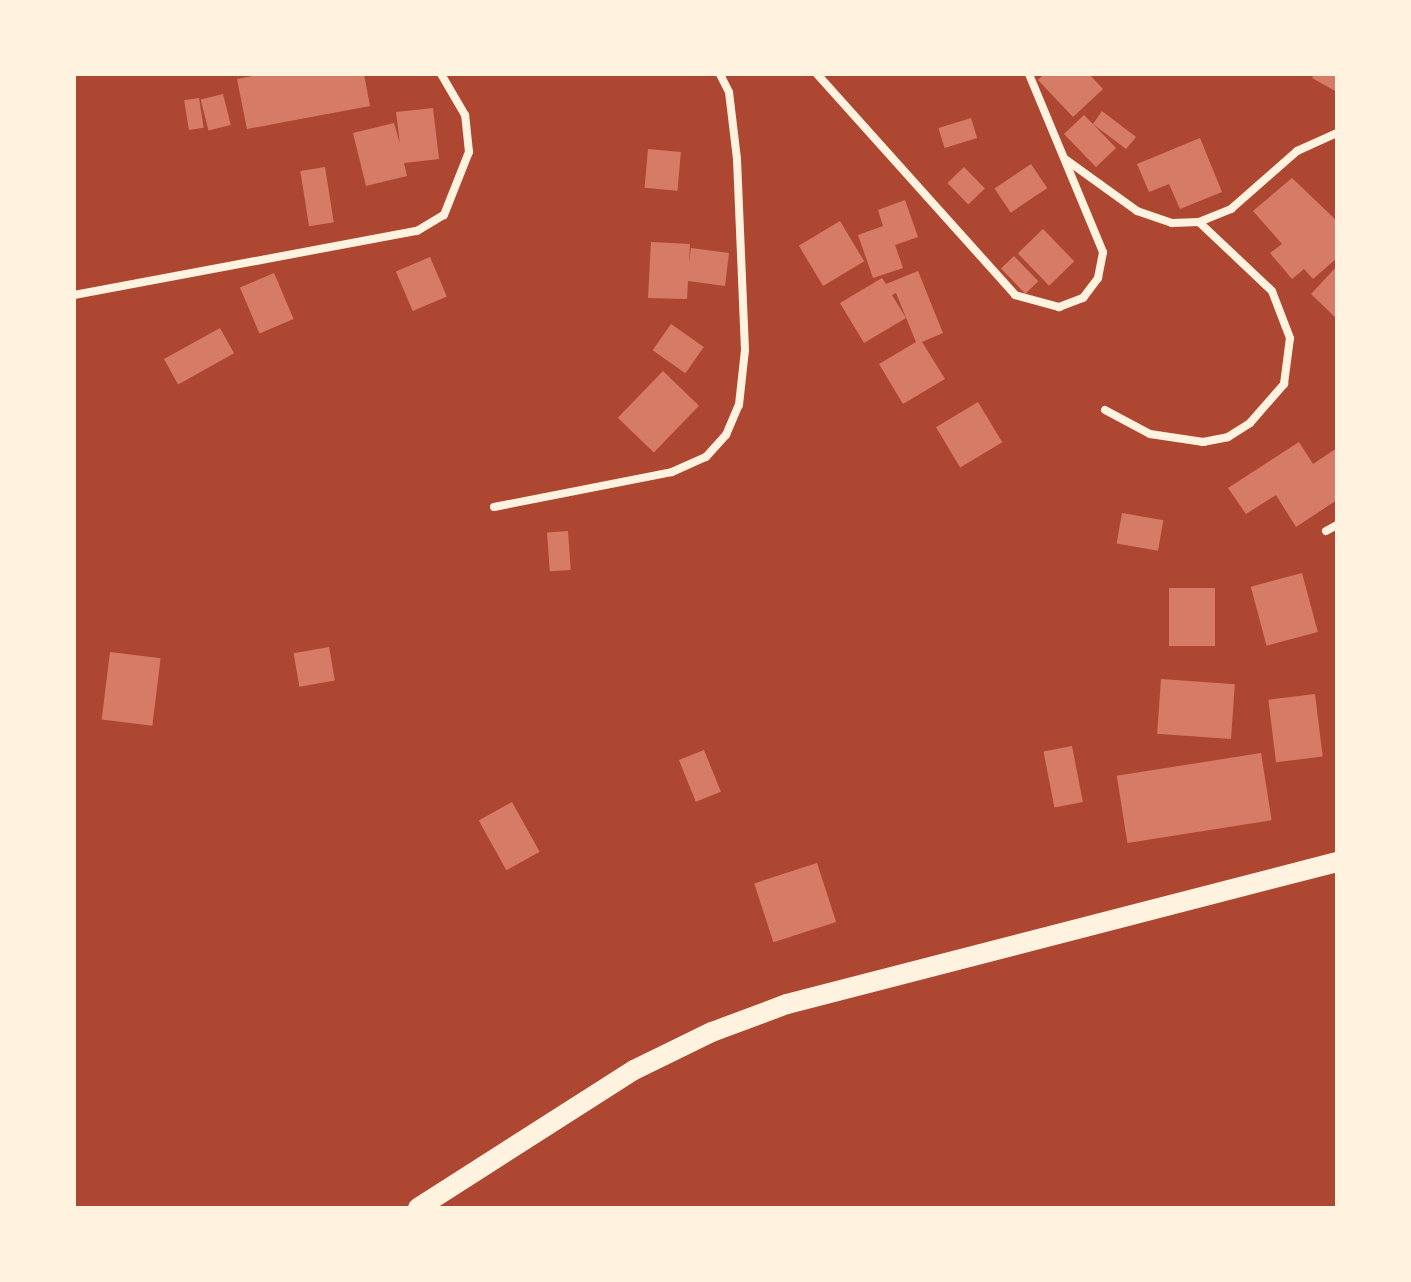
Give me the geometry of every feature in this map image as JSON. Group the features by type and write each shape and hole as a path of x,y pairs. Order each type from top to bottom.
{"main road":[{"path":"418,1208 634,1070 712,1032 787,1004 1337,862"}],"street":[{"path":"74,295 417,231 444,215 469,152 465,115 441,74"},
{"path":"494,507 672,472 706,457 726,435 739,405 745,350 737,159 729,92 720,74"},
{"path":"817,74 1015,295 1036,305 1059,307 1083,298 1098,278 1103,252 1029,74"},
{"path":"1065,159 1137,211 1172,223 1199,222 1231,209 1297,151 1337,133"},
{"path":"1105,410 1150,434 1203,442 1228,437 1250,423 1284,384 1290,338 1272,291 1199,222"},
{"path":"1326,531 1337,525"}],"shaded area":[{"path":"74,74 1337,74 1337,1208 74,1208"}],"building":[{"path":"263,74 364,74 370,106 247,129 237,79"},
{"path":"1044,74 1089,74 1103,89 1073,117 1038,80"},
{"path":"1314,74 1337,74 1337,92 1312,78"},
{"path":"223,94 231,125 208,131 201,100"},
{"path":"199,98 204,128 189,130 184,100"},
{"path":"433,108 439,159 404,163 407,176 366,186 353,133 394,123 400,144 396,112"},
{"path":"1102,111 1136,137 1126,149 1093,124"},
{"path":"1084,115 1116,148 1096,167 1064,134"},
{"path":"971,118 977,138 945,148 938,128"},
{"path":"1200,138 1222,192 1180,209 1169,184 1149,192 1137,164"},
{"path":"648,149 681,152 677,191 645,188"},
{"path":"1031,164 1047,188 1011,213 995,189"},
{"path":"325,167 334,222 309,226 300,171"},
{"path":"964,167 985,189 968,205 947,183"},
{"path":"1292,178 1337,221 1337,258 1313,279 1304,269 1292,279 1270,253 1282,244 1253,211"},
{"path":"905,200 918,237 895,245 903,268 873,278 858,235 883,226 878,210"},
{"path":"840,221 864,261 823,286 799,246"},
{"path":"1043,229 1074,261 1049,286 1018,253"},
{"path":"651,242 690,244 689,263 691,248 729,253 725,286 688,281 687,299 648,298"},
{"path":"1014,256 1038,281 1025,294 1001,269"},
{"path":"430,257 447,297 413,311 396,271"},
{"path":"1337,266 1337,319 1311,294"},
{"path":"918,271 943,333 922,342 945,379 903,404 879,364 916,342 896,293 892,295 906,318 864,343 840,303 882,278 886,284"},
{"path":"274,273 294,319 259,333 240,287"},
{"path":"671,324 704,347 685,373 653,350"},
{"path":"220,328 234,353 178,384 164,359"},
{"path":"663,371 699,406 654,452 618,418"},
{"path":"978,402 1002,442 960,468 936,427"},
{"path":"1299,442 1313,464 1337,448 1337,500 1296,527 1276,495 1246,514 1228,488"},
{"path":"1122,513 1163,520 1158,551 1117,544"},
{"path":"568,531 571,570 550,571 547,532"},
{"path":"1302,573 1318,632 1267,646 1251,587"},
{"path":"1169,588 1215,588 1215,646 1169,646"},
{"path":"329,647 335,680 299,687 294,653"},
{"path":"110,652 161,658 152,726 102,719"},
{"path":"1161,679 1235,684 1231,739 1157,734"},
{"path":"1315,694 1323,757 1276,762 1268,700"},
{"path":"1072,746 1083,802 1054,807 1044,752"},
{"path":"704,750 721,792 696,802 679,760"},
{"path":"1261,753 1272,820 1127,843 1117,776"},
{"path":"512,802 540,852 506,870 479,820"},
{"path":"817,863 836,922 773,942 754,883"}]}
